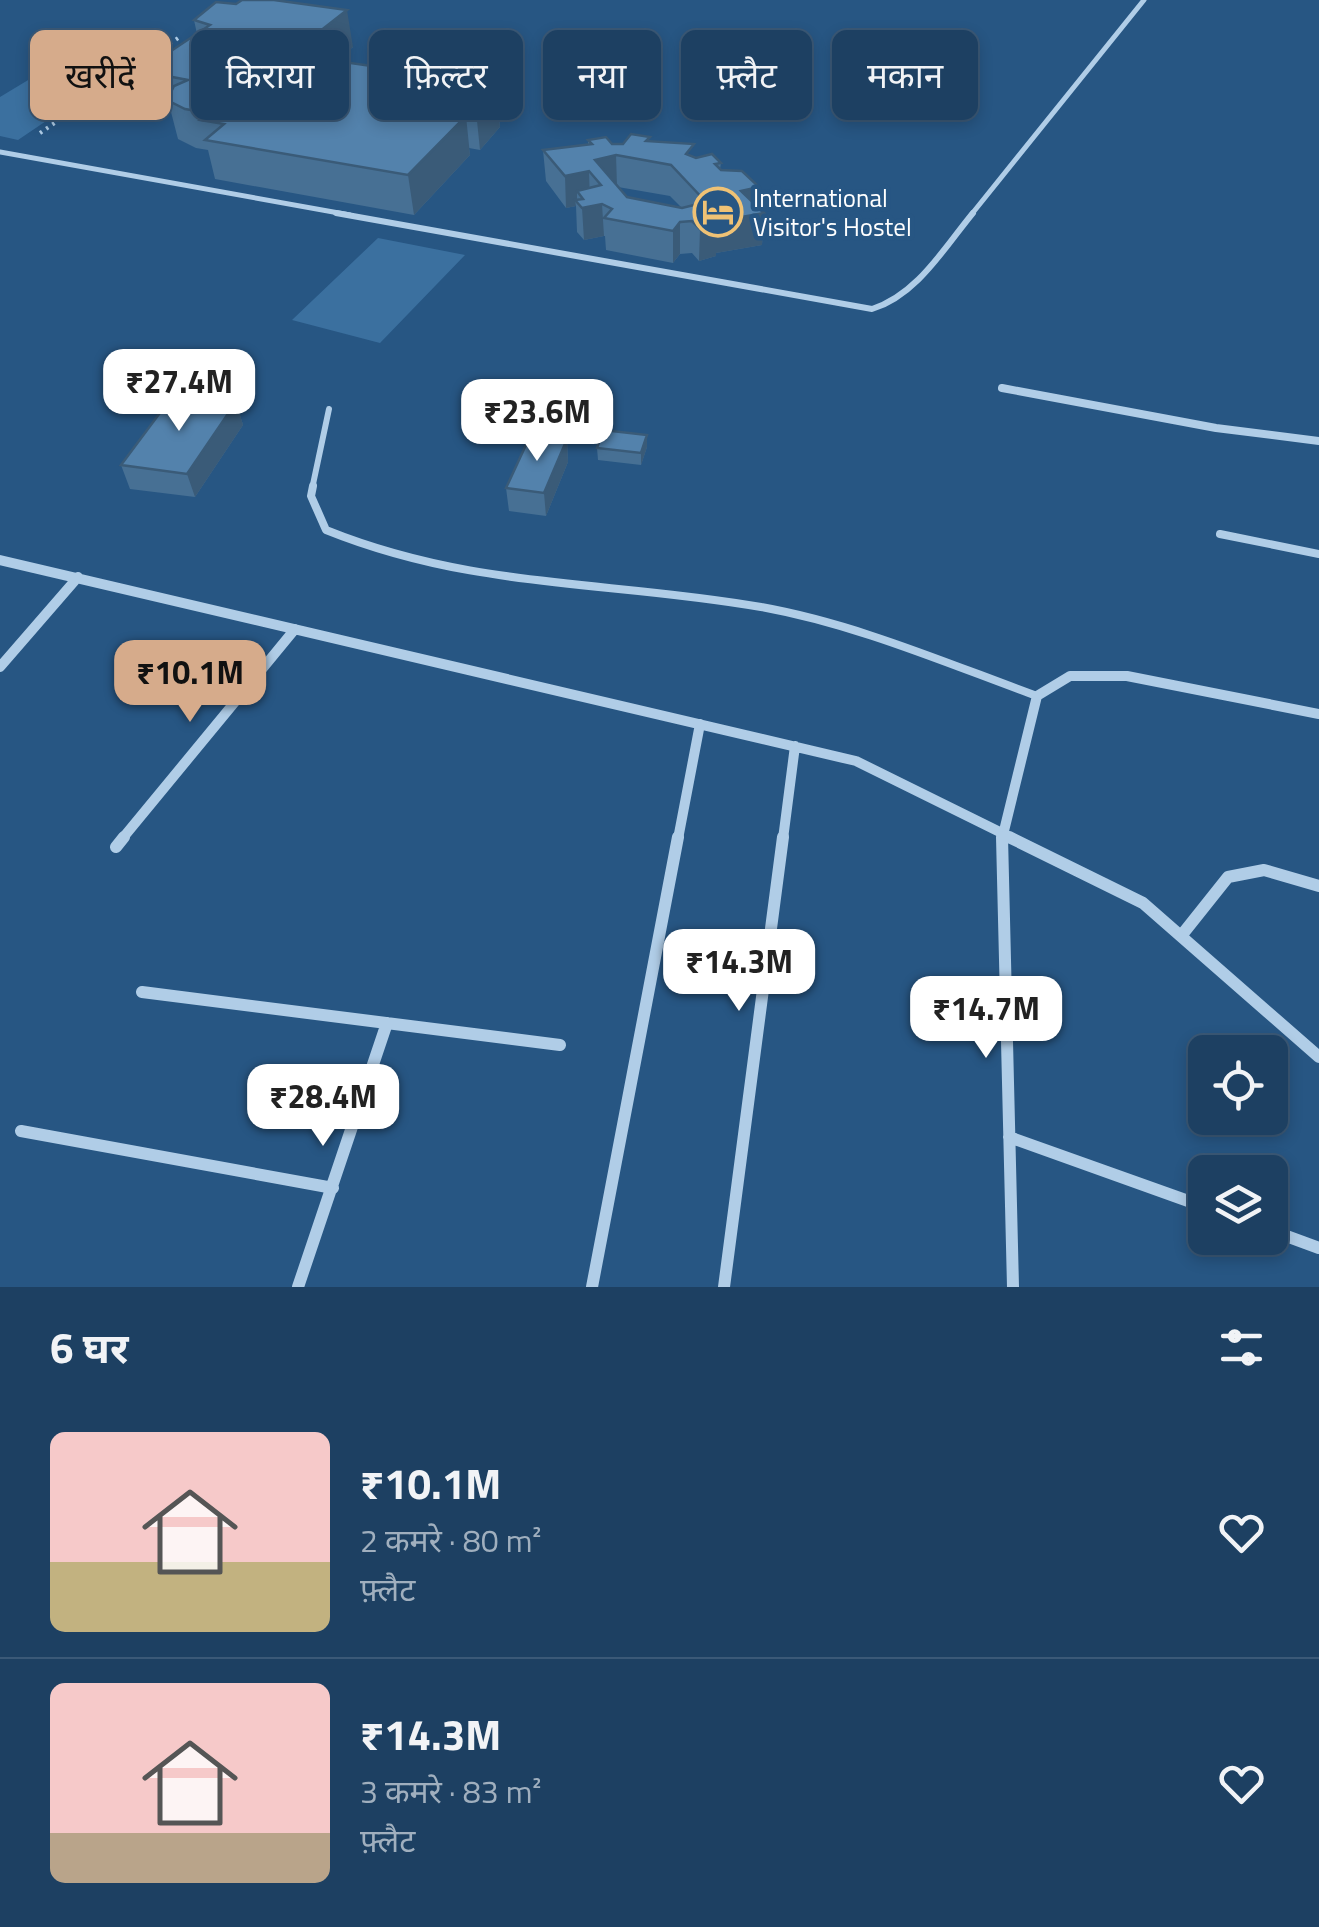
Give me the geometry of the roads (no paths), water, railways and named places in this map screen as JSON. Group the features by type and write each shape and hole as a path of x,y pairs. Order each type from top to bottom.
{"street":[{"path":"1002,388 1216,428 1319,441"},
{"path":"0,560 856,761 1143,903 1319,1057"},
{"path":"0,667 78,577"},
{"path":"116,848 295,629"},
{"path":"1013,1287 1002,833 1037,696 1070,676 1127,676 1319,714"},
{"path":"592,1287 700,724"},
{"path":"724,1287 795,746"},
{"path":"1181,936 1228,878 1264,870 1319,886"},
{"path":"142,992 560,1046"},
{"path":"298,1287 387,1023"},
{"path":"21,1131 334,1188"},
{"path":"1009,1137 1188,1201"},
{"path":"1288,1237 1319,1248"}],"lane":[{"path":"0,152 872,310 892,303 917,282 1144,0"},
{"path":"329,410 311,496 326,530 365,548 502,580 758,606 819,618 1037,696"},
{"path":"1220,534 1319,554"}],"place":[{"name":"International Visitor's Hostel","path":"718,212"}]}
